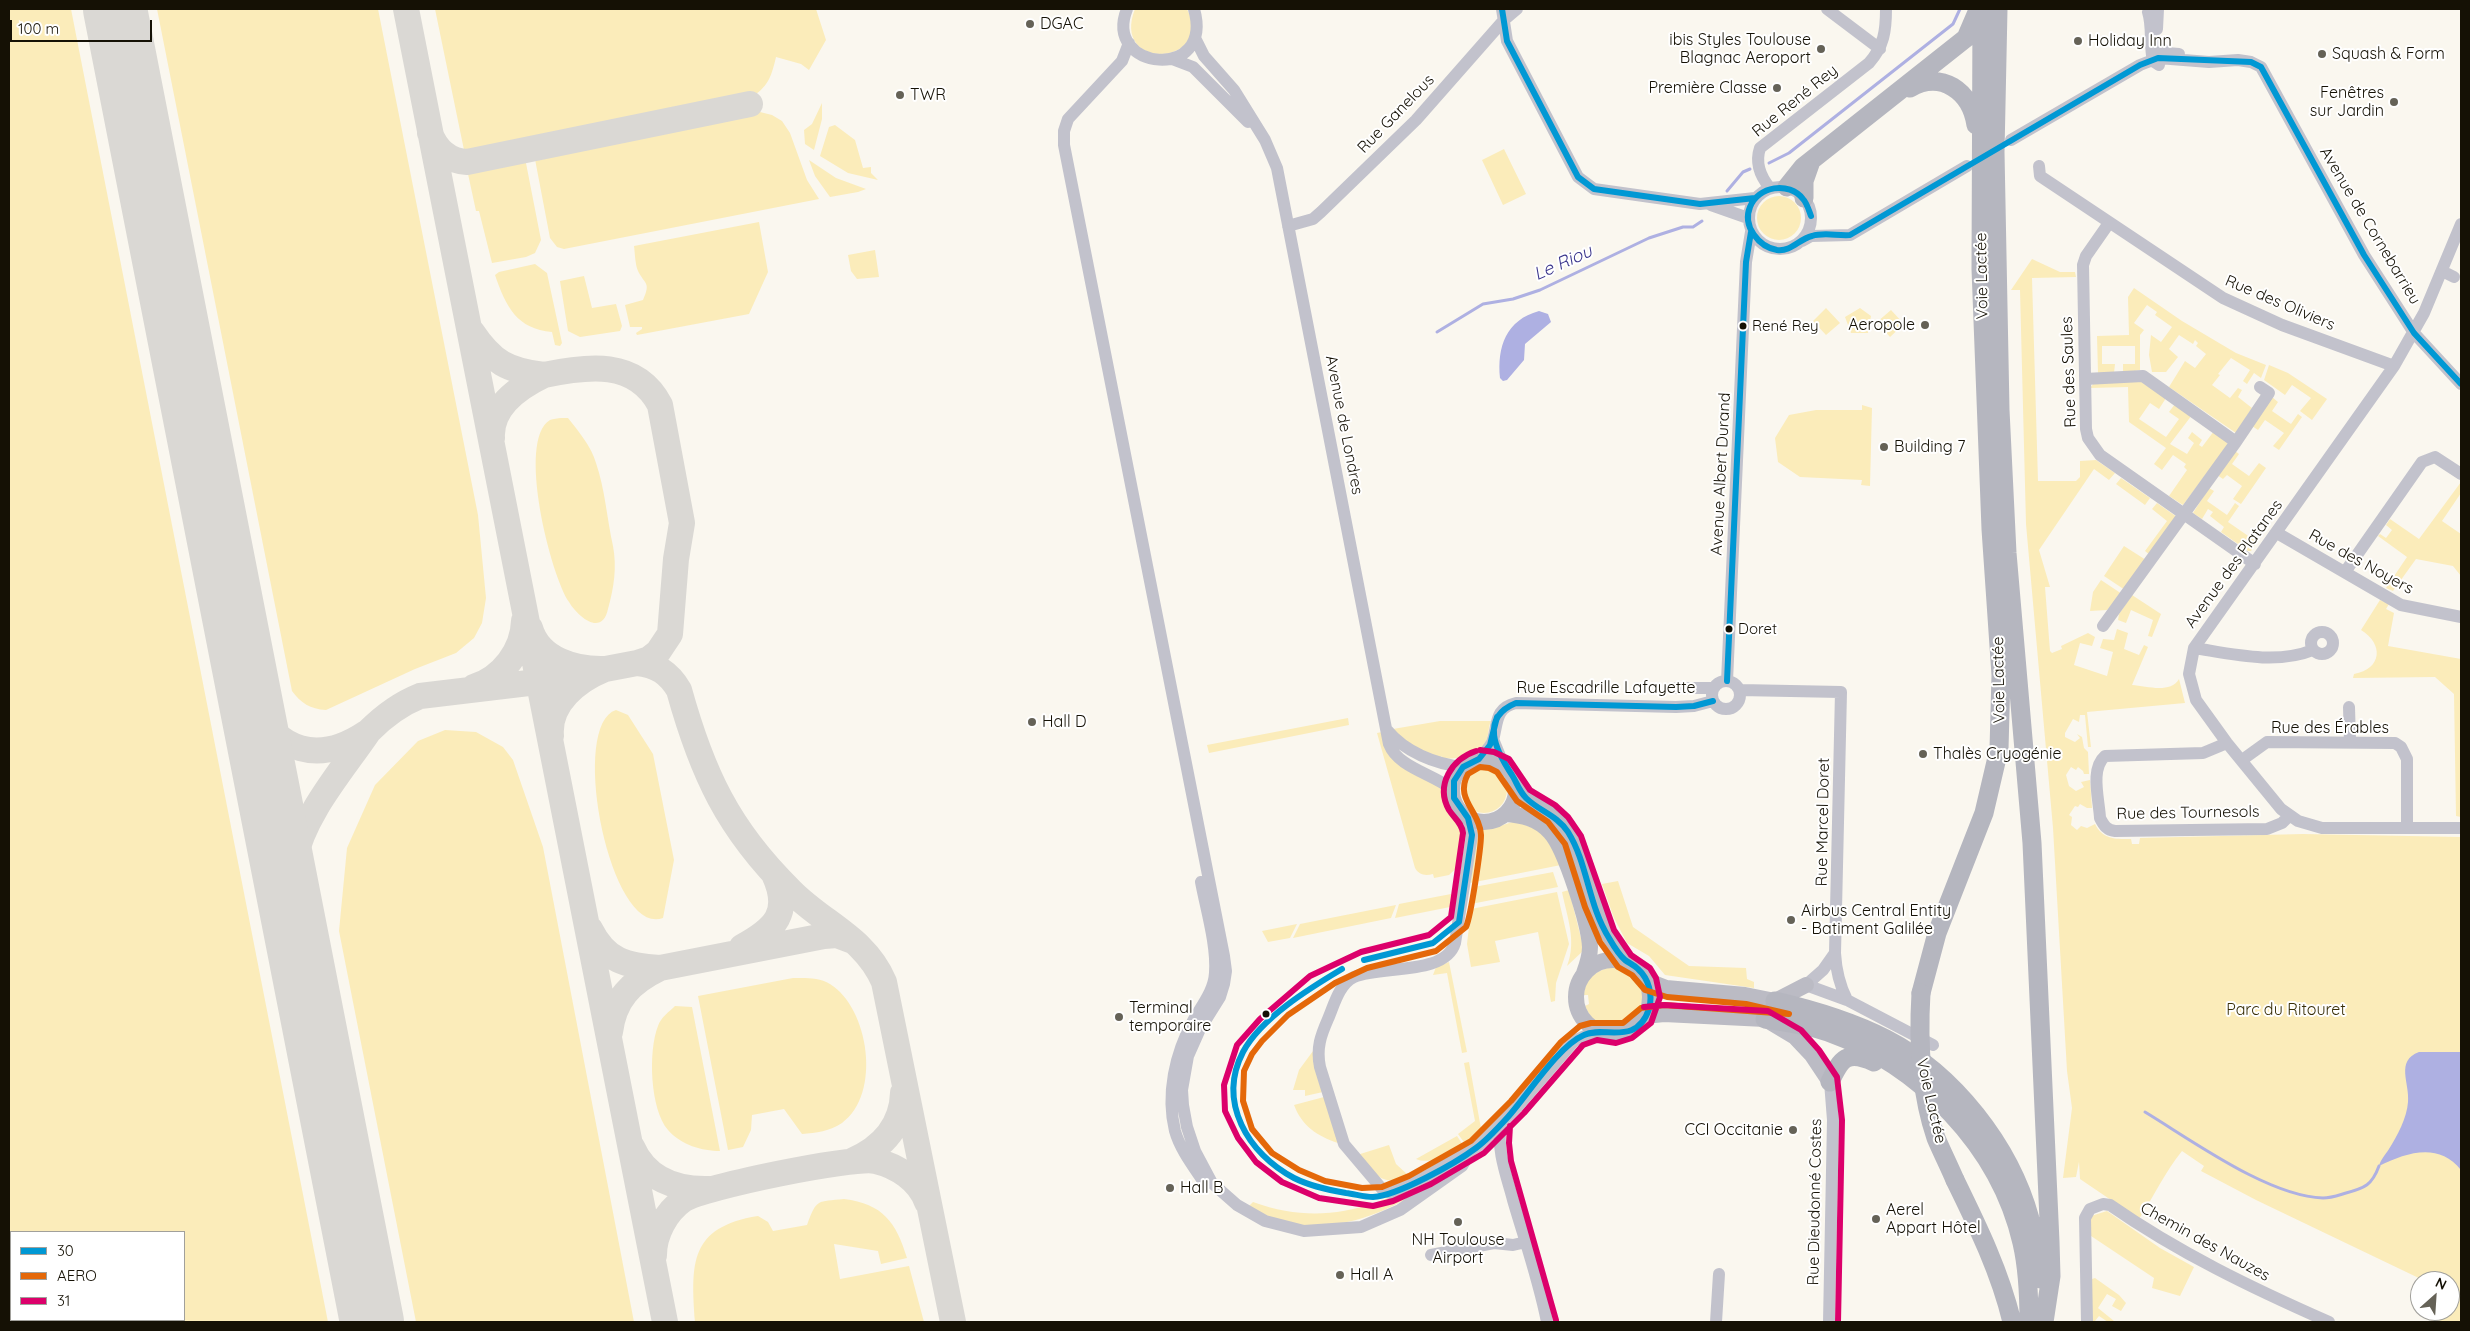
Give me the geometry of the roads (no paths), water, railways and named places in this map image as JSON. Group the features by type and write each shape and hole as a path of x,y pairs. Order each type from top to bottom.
{"highway":[{"path":"1778,188 1966,38 1980,9"},
{"name":"Voie Lactée","path":"1980,9 1974,161 1981,269 1985,404 2001,675 1999,749 1984,814 1937,933 1921,993 1919,1044 1922,1076 1936,1137 1989,1251 2012,1322"},
{"name":"Voie Lactée","path":"1999,9 1995,152 2000,410 2007,553 2032,843 2050,1251 2049,1303 2044,1322"},
{"path":"1893,97 1916,84 1928,81 1941,81 1953,85 1970,104 1976,121 1974,161"},
{"path":"1804,198 1804,177 1810,163"},
{"path":"1775,1001 1830,1015 1888,1040 1914,1057 1943,1081 1969,1107 2003,1156 2018,1185 2027,1210 2037,1254 2044,1322"},
{"path":"1765,1019 1808,1026 1834,1035 1874,1053 1916,1082 1942,1104 1971,1138 2004,1193 2022,1242 2028,1287 2029,1322"},
{"path":"1830,1082 1838,1064 1849,1056 1868,1059 1916,1082"}],"main road":[{"path":"1479,759 1492,760 1504,766 1514,778 1516,786 1514,802 1499,819 1484,822 1468,818 1457,806 1453,790 1458,773 1463,767 1479,759"},
{"path":"1505,814 1524,816 1536,821 1551,833 1562,850 1585,923 1589,943 1588,960 1576,990 1577,1008 1587,1024 1596,1030 1608,1034 1623,1033 1636,1027 1645,1016 1650,1003 1648,982 1638,969 1625,961 1600,921 1570,835 1550,812 1530,801 1516,786"},
{"path":"1584,973 1598,962 1607,960 1625,961"},
{"path":"1648,982 1666,988 1745,995 1775,1001 1806,985"},
{"path":"1645,1016 1664,1014 1765,1019 1795,1037 1812,1055 1830,1082"}],"street":[{"path":"1127,9 1123,27 1129,43 1138,54 1147,59 1158,61 1172,59 1187,50 1195,38 1197,20 1194,9"},
{"name":"Rue Ganelous","path":"1288,226 1313,219 1353,182 1416,120 1503,14 1517,9"},
{"path":"1827,9 1880,48 1886,32 1886,9"},
{"path":"2151,10 2157,44 2153,61"},
{"path":"2151,10 2150,48 2153,61 2160,65 2252,69 2265,75"},
{"path":"2138,66 2151,10"},
{"path":"1503,14 1507,41 1578,178 1594,188 1708,204 1748,218"},
{"name":"Avenue de Londres","path":"1195,38 1204,56 1234,90 1275,160 1390,748 1397,757 1438,778 1453,790"},
{"path":"1129,43 1122,61 1075,111 1064,131 1068,163 1226,971 1220,997 1200,1029 1188,1056 1182,1090 1185,1119 1195,1151 1212,1183 1237,1205 1265,1221 1304,1231 1360,1227 1400,1210 1462,1166 1470,1153"},
{"name":"Avenue de Cornebarrieu","path":"2157,44 2167,53 2256,63 2261,67 2338,212 2414,333 2461,384"},
{"name":"Rue René Rey","path":"1778,188 1761,174 1758,161 1760,148 1869,63 1880,48"},
{"name":"Avenue de Cornebarrieu","path":"2011,140 2138,66 2158,58 2209,62 2221,60"},
{"name":"Avenue de Londres","path":"1172,59 1193,67 1258,130"},
{"path":"1755,198 1750,207 1748,218 1751,232 1758,241 1771,248 1787,249 1811,236 1850,234 1974,161"},
{"name":"Rue des Oliviers","path":"2039,166 2040,176 2223,298 2282,325 2394,366"},
{"path":"1708,204 1755,198 1778,188 1804,198 1811,216 1810,227 1802,241"},
{"path":"1811,216 1830,228 1860,228"},
{"name":"Rue des Saules","path":"2110,223 2086,256 2083,265 2086,428 2093,448 2100,455 2255,564"},
{"name":"Avenue des Platanes","path":"2289,816 2227,743 2202,710 2191,688 2189,674 2194,648 2394,366 2414,333 2461,224"},
{"name":"Avenue Albert Durand","path":"1726,681 1746,269 1751,232"},
{"path":"1746,269 1754,258 1771,248"},
{"path":"2442,271 2454,277"},
{"path":"2085,379 2143,376 2236,442"},
{"path":"2103,626 2186,514 2269,394 2260,387"},
{"path":"2345,572 2422,462 2435,457 2461,474"},
{"name":"Rue des Noyers","path":"2277,533 2408,608 2461,617"},
{"path":"2194,648 2254,657 2297,655 2313,650"},
{"path":"1726,681 1735,684 1740,690 1739,702 1731,709 1721,709 1713,694 1721,682 1726,681"},
{"path":"1676,688 1713,694"},
{"name":"Rue Marcel Doret","path":"1740,690 1841,692 1836,969 1840,986 1847,1000"},
{"name":"Rue Escadrille Lafayette","path":"1479,759 1493,739 1496,718 1500,711 1509,704 1676,707 1694,706 1713,694"},
{"path":"2349,707 2350,742"},
{"path":"1387,730 1404,747 1442,764 1463,767"},
{"path":"1493,739 1504,766"},
{"name":"Rue des Érables","path":"2242,760 2267,742 2386,741 2401,747 2407,759 2407,828"},
{"name":"Rue des Tournesols","path":"2227,743 2215,750 2203,753 2105,756 2099,761 2096,769 2100,818 2103,824 2109,830 2116,831 2267,829 2282,823 2289,816"},
{"path":"2289,816 2308,825 2322,828 2461,828"},
{"path":"1468,818 1472,835 1453,950 1447,957 1435,962 1354,977 1346,983 1337,997 1321,1036 1318,1055 1344,1144 1385,1191 1390,1193 1470,1153 1501,1125 1574,1040 1596,1030"},
{"path":"1836,953 1806,985 1847,1000 1933,1044"},
{"name":"Rue Dieudonné Costes","path":"1829,1322 1833,1120 1830,1082"},
{"path":"1501,1125 1499,1133 1504,1168 1547,1322"},
{"name":"Chemin des Nauzes","path":"2087,1322 2085,1218 2090,1209 2103,1204 2110,1206 2156,1236 2218,1271 2329,1322"},
{"path":"1431,1255 1494,1243 1513,1245 1526,1242"},
{"path":"1716,1322 1719,1274"}],"water":[{"path":"1539,311 1548,314 1551,322 1525,344 1524,360 1507,380 1503,381 1500,378 1499,367 1502,346 1506,336 1519,321"},
{"path":"2419,1052 2461,1052 2461,1170 2452,1161 2443,1156 2422,1152 2401,1157 2379,1166 2404,1120 2408,1102 2405,1073 2407,1061"}],"waterway":[{"name":"Le Riou","path":"1769,163 1789,153 1953,24 1960,9"},
{"name":"Le Riou","path":"1727,191 1743,172 1750,169"},
{"name":"Le Riou","path":"1437,332 1483,304 1513,299 1540,290 1649,238 1683,227 1693,227 1702,221"},
{"path":"2145,1112 2255,1178 2302,1195 2326,1198 2358,1189 2367,1185 2374,1178 2379,1166"}],"place":[{"name":"DGAC","path":"1030,24"},
{"name":"Holiday Inn","path":"2078,41"},
{"name":"ibis Styles Toulouse Blagnac Aeroport","path":"1821,49"},
{"name":"Squash & Form","path":"2322,54"},
{"name":"Première Classe","path":"1777,88"},
{"name":"TWR","path":"900,95"},
{"name":"Fenêtres sur Jardin","path":"2394,102"},
{"name":"Aeropole","path":"1925,325"},
{"name":"René Rey","path":"1743,326"},
{"name":"Building 7","path":"1884,447"},
{"name":"Doret","path":"1729,629"},
{"name":"Hall D","path":"1032,722"},
{"name":"Thalès Cryogénie","path":"1923,754"},
{"name":"Airbus Central Entity - Batiment Galilée","path":"1791,920"},
{"name":"Terminal temporaire","path":"1119,1017"},
{"name":"CCI Occitanie","path":"1793,1130"},
{"name":"Hall B","path":"1170,1188"},
{"name":"Aerel Appart Hôtel","path":"1876,1219"},
{"name":"NH Toulouse Airport","path":"1458,1222"},
{"name":"Hall A","path":"1340,1275"}],"park label":[{"name":"Parc du Ritouret","path":"2286,1010"}]}
